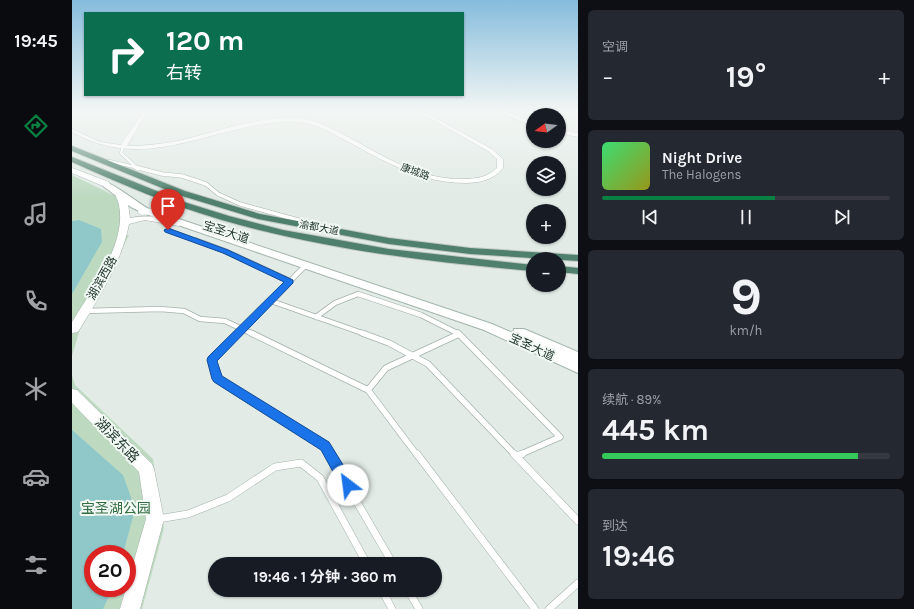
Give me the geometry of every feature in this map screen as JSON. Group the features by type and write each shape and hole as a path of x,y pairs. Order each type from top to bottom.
{"highway":[{"name":"渝都大道","path":"72,148 144,178 215,204 258,216 390,241 470,251 578,258"},
{"name":"渝都大道","path":"74,160 132,186 207,212 249,224 384,252 468,263 526,267"},
{"path":"566,269 578,270"}],"main road":[{"name":"宝圣大道","path":"106,184 134,205 148,211 179,223 488,327 578,368"},
{"name":"宝圣大道","path":"106,184 139,202 164,211 492,320 578,358"}],"street":[{"name":"康城路","path":"91,139 98,143 123,147 167,144 187,139"},
{"path":"123,147 128,139"},
{"name":"康城路","path":"348,139 411,173 431,179 472,181 488,177 500,168 500,159 496,154 470,139"},
{"path":"72,170 106,184"},
{"path":"119,194 124,203 125,221"},
{"path":"125,221 130,215 148,211 164,211"},
{"path":"125,221 140,217 179,223"},
{"name":"湖滨西路","path":"73,331 120,244 125,221"},
{"name":"湖滨东路","path":"72,394 146,469 155,519 130,609"}],"lane":[{"path":"123,147 122,153 139,170"},
{"path":"94,157 139,170 182,176 206,184 218,194 240,204 339,231"},
{"path":"168,230 225,251 290,281"},
{"path":"306,265 212,360 218,379 325,446 389,557"},
{"path":"316,317 335,303 358,294 421,314 459,334 560,437 516,456"},
{"path":"271,300 389,343 428,364 578,521"},
{"path":"84,311 160,309 184,311 200,318 225,321 368,390 535,609"},
{"path":"368,390 386,368 459,334"},
{"path":"155,519 188,514 228,498 275,467 301,463 320,478 363,557"},
{"path":"550,609 578,583"},
{"path":"386,597 392,609"},
{"path":"412,597 419,609"}],"green space":[{"path":"72,175 115,196 121,207 121,235 129,235 80,329 72,356"},
{"name":"宝圣湖公园","path":"72,375 75,385 153,459 164,528 142,609 72,609"}],"water":[{"path":"79,220 101,229 102,242 72,294 72,221"},
{"path":"72,430 123,475 135,509 125,545 84,545 84,597 109,597 103,609 72,609"}],"route":[{"path":"168,230 225,251 290,281 212,360 218,379 325,446 348,485"}]}
